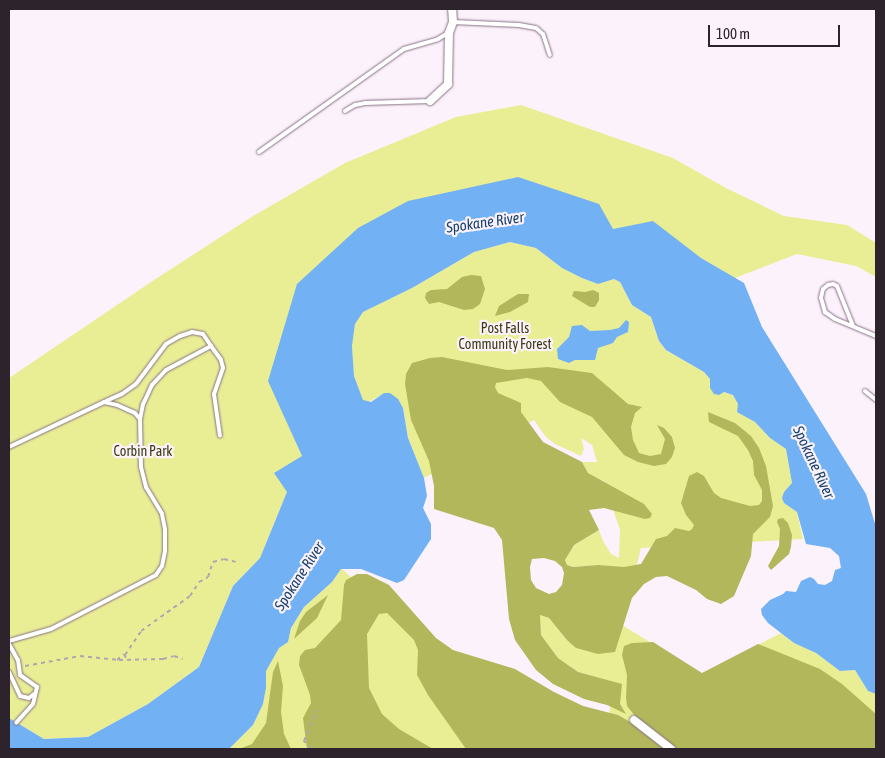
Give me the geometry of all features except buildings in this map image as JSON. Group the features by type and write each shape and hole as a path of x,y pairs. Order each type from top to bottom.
{"street":[{"path":"430,101 448,84 449,33 453,22 452,9"},
{"path":"634,720 670,749"}],"lane":[{"path":"453,22 519,25 536,28 543,34 550,55"},
{"path":"259,152 397,54 414,45 444,37 449,33"},
{"path":"345,111 355,105 365,103 430,101"},
{"path":"853,326 850,312 837,286 833,284 828,285 823,289 821,298 825,312 853,326 876,336"},
{"path":"9,447 122,394 136,384 166,344 192,332 202,334 221,360 222,368 214,394 220,436"},
{"path":"16,722 33,704 37,686 22,678 18,670 18,660 9,642 52,629 156,575 162,566 165,551 165,529 162,514 146,487 141,467 140,418 143,404 152,384 166,370 211,346"},
{"path":"865,391 876,400"},
{"path":"104,402 118,405 136,413 140,418"},
{"path":"18,670 9,673 20,696 29,698 34,694"}],"path":[{"path":"125,656 141,631 190,596 199,582 208,577 213,562 224,559 240,563"},
{"path":"117,660 122,654 125,656"},
{"path":"18,670 80,656 117,660 163,659 174,656 183,659"},
{"path":"125,656 127,660"},
{"path":"312,749 304,741 317,711"}],"green space":[{"name":"Corbin Park","path":"521,105 673,158 726,188 784,216 847,225 876,243 876,277 856,266 797,254 735,278 701,258 613,229 518,177 269,381 302,456 260,558 233,586 199,667 148,704 88,737 44,739 9,718 9,378 253,216 345,163 456,117"},
{"name":"Post Falls Community Forest","path":"510,242 536,248 562,268 598,284 614,279 620,282 632,305 651,317 659,341 666,350 704,372 710,379 710,388 733,395 738,404 738,412 755,422 770,438 786,449 792,483 784,492 784,503 797,512 803,539 641,548 622,625 702,674 781,633 794,643 816,653 840,671 855,670 868,691 876,694 876,749 608,749 611,682 578,672 558,658 541,635 540,622 540,615 549,618 567,640 598,565 573,567 567,565 565,560 574,545 599,530 611,554 619,558 620,530 603,480 601,481 588,473 582,462 597,462 592,445 581,438 584,449 581,456 555,444 546,437 534,420 424,478 408,438 403,408 390,393 383,394 367,403 363,400 354,376 352,346 355,324 363,312 412,288 474,252"},
{"path":"471,275 481,276 485,289 480,304 473,309 464,310 439,302 429,304 425,298 426,293 431,290 447,289 462,277"},
{"path":"593,290 599,293 599,300 595,307 590,307 572,296 574,291 585,292"},
{"path":"518,294 529,294 528,302 510,312 495,316 499,306"},
{"path":"442,357 507,370 548,367 592,373 628,404 642,407 635,413 631,427 633,440 639,453 650,456 661,454 665,439 657,425 664,428 672,437 675,448 672,457 666,464 654,466 638,462 624,455 592,417 560,402 541,381 527,378 496,383 495,387 498,393 521,403 521,412 543,442 582,462 588,473 644,504 652,514 650,518 645,519 604,508 589,510 599,530 574,545 565,560 567,565 573,567 598,565 624,567 641,564 656,539 667,536 675,528 689,531 692,529 694,525 686,515 681,503 689,476 697,472 704,476 714,493 721,498 750,506 759,505 762,501 762,490 754,475 753,461 748,450 738,436 709,422 708,412 735,423 751,436 759,448 766,466 773,506 770,517 753,534 751,556 734,596 721,604 707,599 696,590 667,576 656,577 644,584 632,598 615,652 598,654 576,648 549,618 540,615 541,635 558,658 578,672 622,684 620,704 626,714 607,705 584,699 553,684 536,670 515,640 509,619 502,540 494,528 434,509 434,486 429,461 411,420 405,384 406,374 412,363","holes":["544,558 555,561 562,567 564,573 562,585 556,592 549,594 536,588 531,580 530,567 532,559"]},
{"path":"783,518 788,523 792,535 791,547 789,554 771,570 768,566 779,546 780,529 777,522 778,519"},
{"path":"341,568 537,746 564,749 229,749 253,725 263,704 266,688 265,671 279,648 288,642 291,628 304,607 332,582"},
{"path":"357,574 367,574 389,585 436,638 453,650 515,669 554,692 583,706 618,715 651,734 668,749 466,749 428,695 417,675 418,650 414,640 387,613 379,614 367,634 369,688 382,714 399,729 433,749 307,749 303,718 311,703 299,665 300,656 305,650 315,648 341,620 344,585 346,580"},
{"path":"328,595 317,618 294,639 300,621 306,612"},
{"path":"653,642 702,673 758,644 820,669 842,684 876,714 876,749 676,749 635,716 627,706 627,675 622,655 624,646 632,643"},
{"path":"278,661 283,686 281,712 284,734 291,749 239,749 252,744 266,723 273,672"}],"water":[{"name":"Spokane River","path":"518,177 599,204 613,229 653,221 701,258 744,283 762,327 866,494 876,527 876,694 868,691 855,670 840,671 816,653 794,643 768,623 762,615 761,609 770,600 786,591 796,592 801,581 810,577 818,584 825,585 832,581 835,570 841,568 839,556 830,548 806,544 797,512 784,503 782,498 784,492 792,483 786,449 770,438 755,422 737,412 738,404 733,395 724,392 719,395 714,394 710,388 710,379 704,372 666,350 659,341 651,317 632,305 620,282 614,279 598,284 562,268 536,248 510,242 474,252 412,288 363,312 355,324 352,346 354,376 363,400 371,402 384,393 390,393 398,399 403,408 408,438 424,478 427,496 423,508 431,524 431,539 404,580 397,583 361,569 341,569 332,582 304,607 291,628 288,642 279,648 266,671 266,688 263,704 253,725 229,749 9,749 9,718 44,739 88,737 148,704 199,667 233,586 260,558 287,492 274,473 302,456 268,381 297,284 358,228 408,201"},
{"path":"626,320 629,322 628,332 617,337 613,343 598,348 595,360 575,360 569,363 558,359 557,349 569,337 572,326 582,325 590,331 610,330 619,328"}]}
